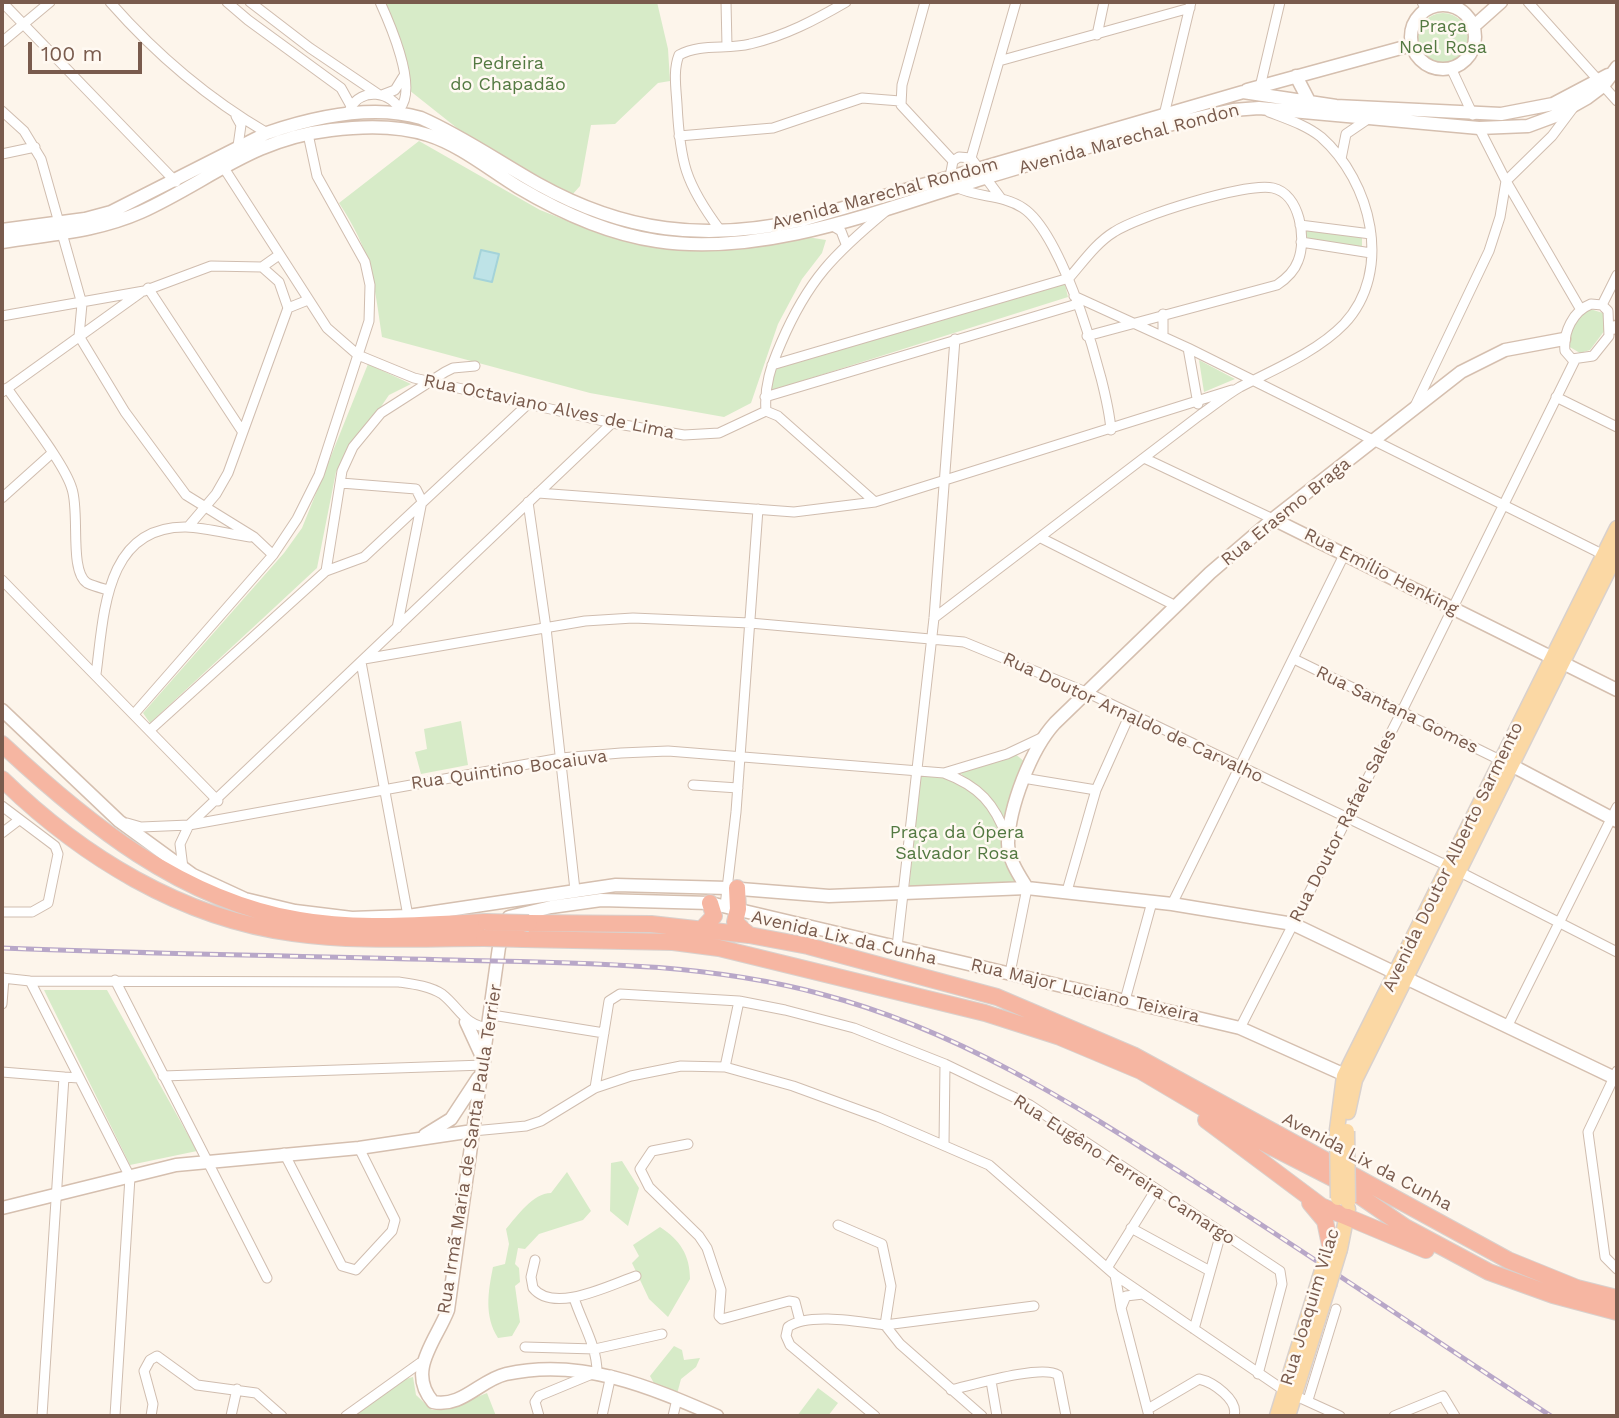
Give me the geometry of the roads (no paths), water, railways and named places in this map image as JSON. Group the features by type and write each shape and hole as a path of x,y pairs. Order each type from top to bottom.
{"highway":[{"name":"Avenida Lix da Cunha","path":"2,744 80,815 170,875 247,908 329,923 485,930 523,939 673,942 747,953 1026,1025 1102,1052 1338,1181 1405,1227 1489,1272 1553,1295 1617,1312"},
{"name":"Avenida Lix da Cunha","path":"2,779 68,837 119,871 222,916 296,934 364,939 485,930 529,923 651,924 749,935 808,946 972,989 1076,1028 1151,1065 1508,1260 1553,1280 1617,1298"},
{"path":"702,929 724,906 732,888"},
{"path":"245,899 329,923 371,918"},
{"path":"724,906 736,925 749,935"},
{"path":"1179,1094 1205,1119 1293,1188 1321,1214 1333,1248"},
{"path":"1293,1188 1489,1272"}],"main road":[{"path":"1473,27 1501,2"},
{"path":"1448,4 1467,17 1473,27 1471,52 1451,68 1431,66 1422,61 1412,45 1413,25 1424,6 1448,4"},
{"path":"1243,92 1412,45"},
{"path":"1296,76 1310,103"},
{"name":"Avenida Marechal Rondom","path":"978,167 1243,92 1310,103 1473,115 1540,108 1566,99 1606,77"},
{"name":"Avenida Marechal Rondon","path":"2,242 129,216 178,185 281,139 357,128 391,128 429,135 564,211 629,235 694,245 725,244 790,234 892,206 953,182 978,167 1205,116 1259,108 1479,128 1528,125 1575,105 1606,77"},
{"name":"Avenida Marechal Rondom","path":"2,230 60,229 111,212 159,189 178,185 238,146 267,133 350,110 400,110 441,127 586,209 656,229 748,230 802,220 953,182"},
{"path":"350,110 357,128"},
{"path":"391,128 399,119 400,110"},
{"name":"Rua Erasmo Braga","path":"1008,843 1023,778 1041,738 1174,605 1273,519 1461,372 1490,355 1564,339"},
{"name":"Rua Emílio Henking","path":"1273,519 1617,690"},
{"name":"Avenida Doutor Alberto Sarmento","path":"1343,1208 1342,1130 1350,1078 1557,659 1613,557 1617,528"},
{"path":"2,710 119,821 183,868 245,899 295,911 371,918 408,916 617,885 732,888 829,896 1027,888 1172,904 1293,924 1616,1076"},
{"name":"Rua Santana Gomes","path":"1506,762 1615,815"},
{"path":"1008,843 1013,864 1027,888"},
{"name":"Rua Major Luciano Teixeira","path":"558,906 617,885"},
{"name":"Rua Major Luciano Teixeira","path":"506,922 520,913 558,906 643,899 724,906 1240,1028 1350,1078"},
{"name":"Rua Irmã Maria de Santa Paula Terrier","path":"421,1363 448,1310 491,1021 499,947 506,922"},
{"path":"411,1140 451,1119 483,1066 466,1021"},
{"path":"2,1208 58,1192 206,1161 359,1148 473,1131"},
{"path":"411,1140 458,1142 464,1146 470,1161"},
{"name":"Rua Joaquim Vilac","path":"1288,1416 1296,1395 1343,1208"},
{"path":"421,1363 426,1395 439,1404 471,1393 502,1375 543,1371 597,1372 645,1384 717,1416"},
{"name":"Rua Joaquim Vilac","path":"1277,1416 1296,1395"}],"street":[{"path":"2,2 178,185"},
{"path":"2,42 50,2"},
{"path":"110,2 148,42 236,116 267,133"},
{"path":"227,2 247,20 341,88 350,110 362,96 380,95 400,85 404,71"},
{"path":"250,2 310,48 400,110 405,99 404,71 380,2"},
{"path":"726,2 727,47"},
{"path":"720,230 692,189 683,168 676,80 679,55 705,47 746,45 796,29 844,2"},
{"path":"925,2 900,101 906,114 953,161 953,182 1022,207 1035,218 1059,254 1087,336 1111,430"},
{"path":"978,167 999,61 1016,2"},
{"path":"1097,35 1104,2"},
{"path":"1260,86 1280,2"},
{"path":"1528,2 1606,77 1617,101"},
{"path":"999,61 1097,35 1190,5"},
{"path":"1164,116 1190,5"},
{"path":"1451,68 1473,115"},
{"path":"679,136 773,128 862,98 900,101"},
{"path":"1412,410 1489,251 1500,217 1506,181 1552,136 1575,105"},
{"path":"538,493 808,512 875,502 1181,408 1252,382 1327,337 1346,321 1362,293 1371,253 1371,234 1363,198 1341,159 1309,129 1259,108"},
{"path":"2,111 24,131 35,147 49,179 60,229 82,304 79,336 125,412 177,487 203,509 254,537 274,555"},
{"path":"236,116 241,125 238,146"},
{"path":"1341,159 1346,134 1368,120"},
{"path":"1479,128 1506,181 1581,310"},
{"path":"134,714 274,555 297,519 318,475 369,321 371,304 365,262 317,176 308,134"},
{"path":"2,154 35,147"},
{"path":"953,161 960,157 978,167 1000,197"},
{"path":"157,166 159,189"},
{"name":"Rua Octaviano Alves de Lima","path":"222,166 327,328 358,355 414,378 612,422 684,435 707,435 729,430 766,411"},
{"path":"772,365 1069,278 1102,241 1130,223 1244,189 1265,187 1282,191 1294,204 1300,225 1298,261 1277,285 1132,321 1087,336"},
{"path":"875,502 778,416 766,411 765,397 772,365 803,296 846,244 892,206"},
{"path":"826,224 841,231 846,244"},
{"path":"1300,225 1371,234"},
{"path":"1301,242 1371,253"},
{"path":"2,316 82,304 146,290 211,266 262,267 279,255"},
{"path":"188,527 228,472 288,309 279,282 262,267"},
{"path":"1602,305 1617,275"},
{"path":"108,590 88,583 79,572 75,557 78,535 72,486 5,390 146,290"},
{"path":"146,290 242,431"},
{"path":"288,309 308,300"},
{"path":"765,397 1076,300 1132,321 1503,506 1613,557"},
{"path":"1591,304 1602,305 1608,311 1614,328 1597,353 1575,360 1565,351 1564,339 1581,310 1591,304"},
{"path":"1163,314 1163,336"},
{"path":"897,947 934,618 955,339"},
{"path":"1188,348 1200,415"},
{"name":"Rua Doutor Rafael Sales","path":"1240,1028 1401,713 1575,360"},
{"path":"326,571 342,471 362,433 381,413 453,368 475,366"},
{"path":"934,618 1237,388"},
{"path":"1556,397 1617,427"},
{"path":"150,730 326,571 364,557 528,404"},
{"path":"1181,408 1187,425"},
{"path":"183,868 180,844 189,825 218,801 612,422"},
{"path":"3,493 51,454"},
{"name":"Rua Emílio Henking","path":"1144,458 1273,519"},
{"path":"341,483 416,489 422,501 397,629"},
{"path":"528,502 546,628 575,890"},
{"path":"732,888 758,509"},
{"path":"96,674 108,590 113,572 130,550 163,531 188,527 254,537"},
{"path":"1041,538 1174,605"},
{"path":"1172,904 1345,553"},
{"path":"2,580 218,801"},
{"name":"Rua Doutor Arnaldo de Carvalho","path":"363,660 585,621 634,618 750,623 931,638 975,645 1086,692 1454,869 1617,952"},
{"name":"Rua Santana Gomes","path":"1294,659 1506,762"},
{"path":"363,660 408,916"},
{"path":"1067,891 1096,790 1130,714"},
{"name":"Rua Erasmo Braga","path":"944,773 1007,754 1041,738"},
{"name":"Rua Quintino Bocaiuva","path":"119,821 141,827 189,825 561,758 668,751 918,768 944,773"},
{"path":"944,773 968,783 988,799 999,817 1008,843"},
{"path":"1023,778 1096,790"},
{"path":"693,785 738,788"},
{"path":"2,806 55,846 58,854 48,903 32,912 2,912"},
{"path":"1507,1027 1615,815"},
{"path":"2,833 19,820"},
{"path":"1010,973 1027,888"},
{"path":"1125,1000 1152,902"},
{"path":"2,1004 3,978 30,981 399,982 440,993 466,1021 491,1021 604,1033 595,1088"},
{"path":"30,981 130,1177 115,1416"},
{"path":"116,981 267,1278"},
{"name":"Rua Eugêno Ferreira Camargo","path":"604,1033 609,1001 620,994 739,1001 854,1028 945,1064 1030,1105 1281,1274 1282,1284 1258,1374"},
{"path":"725,1067 739,1001"},
{"path":"944,1144 945,1064"},
{"path":"163,1076 483,1066"},
{"path":"473,1131 526,1126 541,1121 595,1088 655,1070 681,1066 725,1067 793,1086 944,1144 997,1170 1115,1275 1258,1374 1340,1416"},
{"path":"2,1072 79,1078"},
{"path":"1616,1076 1588,1134 1605,1257 1617,1269"},
{"path":"42,1416 64,1077"},
{"path":"688,1144 652,1151 642,1163 641,1174 707,1248 721,1290 719,1316 722,1319 789,1301 799,1306 800,1321"},
{"path":"284,1153 342,1265 356,1270 392,1231 395,1220 359,1148"},
{"path":"1107,1268 1155,1191"},
{"path":"838,1225 882,1244 891,1286 885,1325 900,1344 982,1416"},
{"path":"1131,1228 1210,1270"},
{"path":"1194,1329 1221,1233"},
{"path":"535,1260 531,1277 536,1292 548,1298 574,1298 636,1276"},
{"path":"1115,1275 1148,1413 1199,1378 1233,1401 1236,1408 1234,1416"},
{"path":"1121,1308 1124,1298 1129,1294 1145,1294"},
{"path":"539,1416 535,1402 539,1396 597,1372 595,1349 586,1336 574,1298"},
{"path":"875,1416 790,1345 786,1336 788,1328 800,1321 836,1320 885,1325 1034,1306"},
{"path":"1296,1395 1336,1309"},
{"path":"525,1347 595,1349 662,1334"},
{"path":"151,1416 153,1404 144,1371 153,1357 160,1357 197,1385 237,1389 264,1397 282,1416"},
{"name":"Rua Irmã Maria de Santa Paula Terrier","path":"346,1416 421,1363"},
{"path":"951,1390 1045,1371 1058,1374 1066,1416"},
{"path":"602,1416 611,1375"},
{"path":"991,1381 997,1416"},
{"path":"231,1416 237,1389"},
{"path":"1394,1416 1443,1396 1454,1416"},
{"path":"673,1416 677,1399"}],"water":[{"path":"481,250 499,254 492,282 474,278"}],"railway":[{"path":"2,948 639,966 776,983 872,1009 968,1049 1060,1098 1239,1210 1551,1416"}],"park label":[{"name":"Praça Noel Rosa","path":"1443,37"},
{"name":"Pedreira do Chapadão","path":"508,74"},
{"name":"Praça da Ópera Salvador Rosa","path":"957,843"}]}
